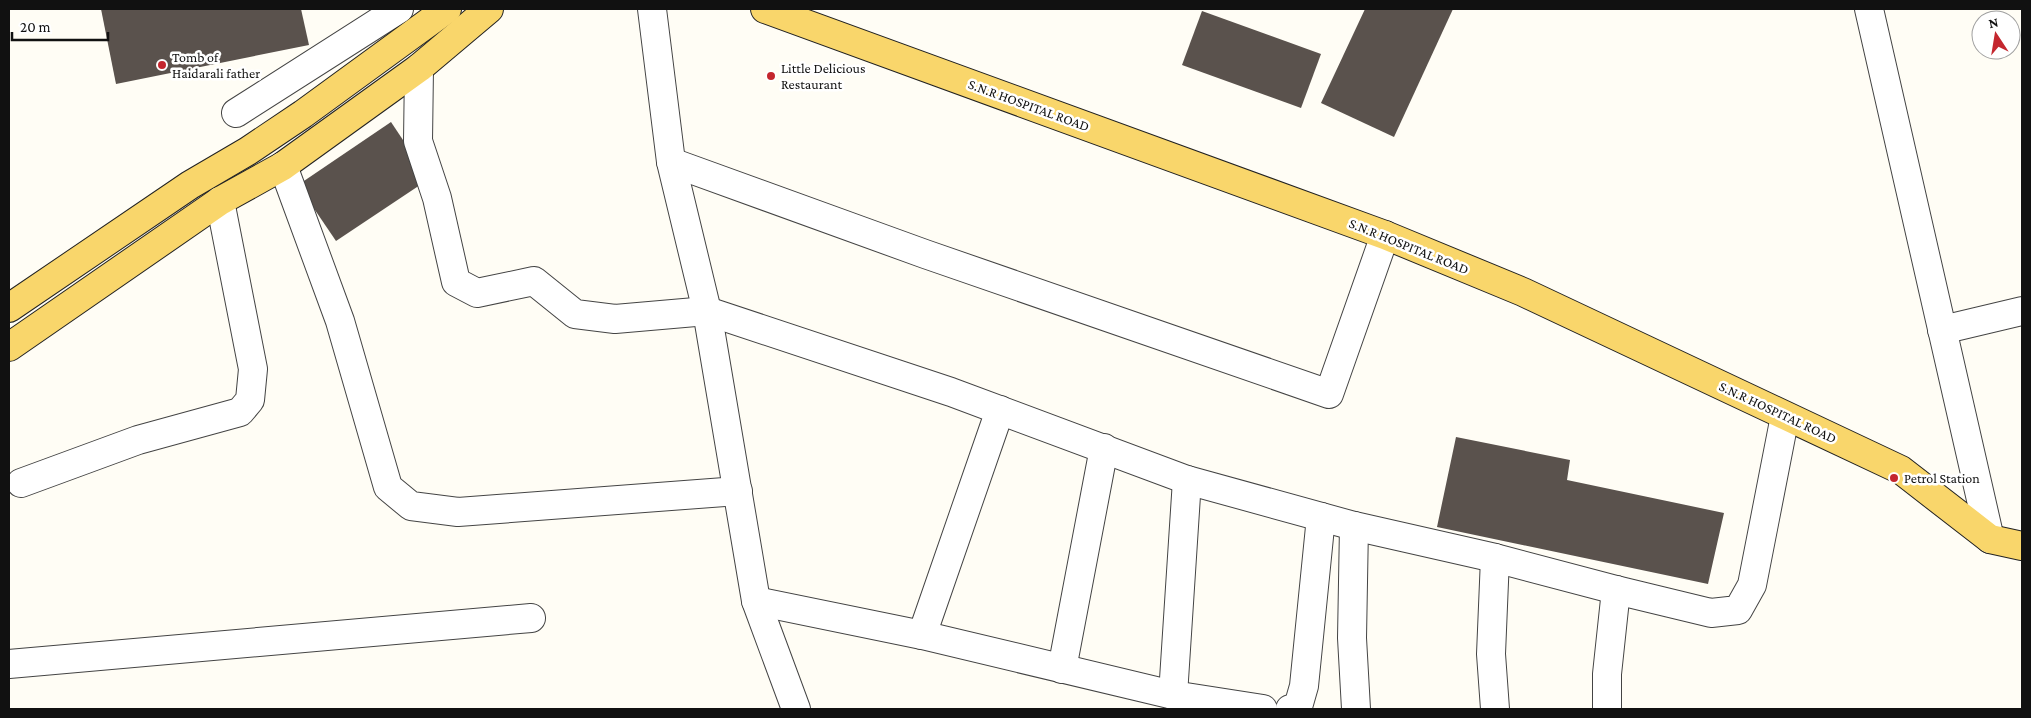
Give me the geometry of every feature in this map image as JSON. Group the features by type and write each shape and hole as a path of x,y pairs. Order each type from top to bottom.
{"main road":[{"path":"9,308 190,185 248,151 303,114 447,9"},
{"path":"9,347 220,201 283,166 420,68 489,9"},
{"name":"S.N.R HOSPITAL ROAD","path":"765,9 1385,235 1523,292 1901,470 1990,539 2022,546"}],"street":[{"path":"236,113 399,9"},
{"path":"652,9 671,162 707,311 756,601 796,709"},
{"path":"1869,9 1990,539"},
{"path":"420,68 418,141 437,198 456,282 477,293 534,281 575,314 615,320 707,311 1000,410 1187,480 1354,526 1495,558 1711,613 1738,610 1752,585 1785,416"},
{"path":"671,162 934,257 1329,394 1385,235"},
{"path":"283,166 340,321 388,487 411,506 458,512 738,491"},
{"path":"21,483 138,440 240,412 250,400 253,369 220,201"},
{"path":"1942,330 2022,311"},
{"path":"922,635 1000,410"},
{"path":"1062,669 1104,448"},
{"path":"1173,696 1187,480"},
{"path":"1290,709 1298,707 1304,686 1321,517"},
{"path":"1354,526 1352,638 1356,709"},
{"path":"1494,709 1491,654 1495,558"},
{"path":"1607,709 1607,674 1616,590"},
{"path":"756,601 922,635 1173,696 1263,709"},
{"path":"9,664 531,618"}],"building":[{"name":"Tomb of Haidarali father","path":"101,9 301,9 309,45 116,84"},
{"path":"1365,9 1453,9 1394,137 1321,103"},
{"path":"1202,11 1321,54 1301,108 1182,65"},
{"path":"391,122 429,179 336,241 298,185"},
{"path":"1456,437 1570,460 1567,480 1724,513 1708,584 1437,527"}],"place":[{"name":"Tomb of Haidarali father","path":"162,65"},
{"name":"Little Delicious Restaurant","path":"771,76"},
{"name":"Petrol Station","path":"1894,478"}]}
